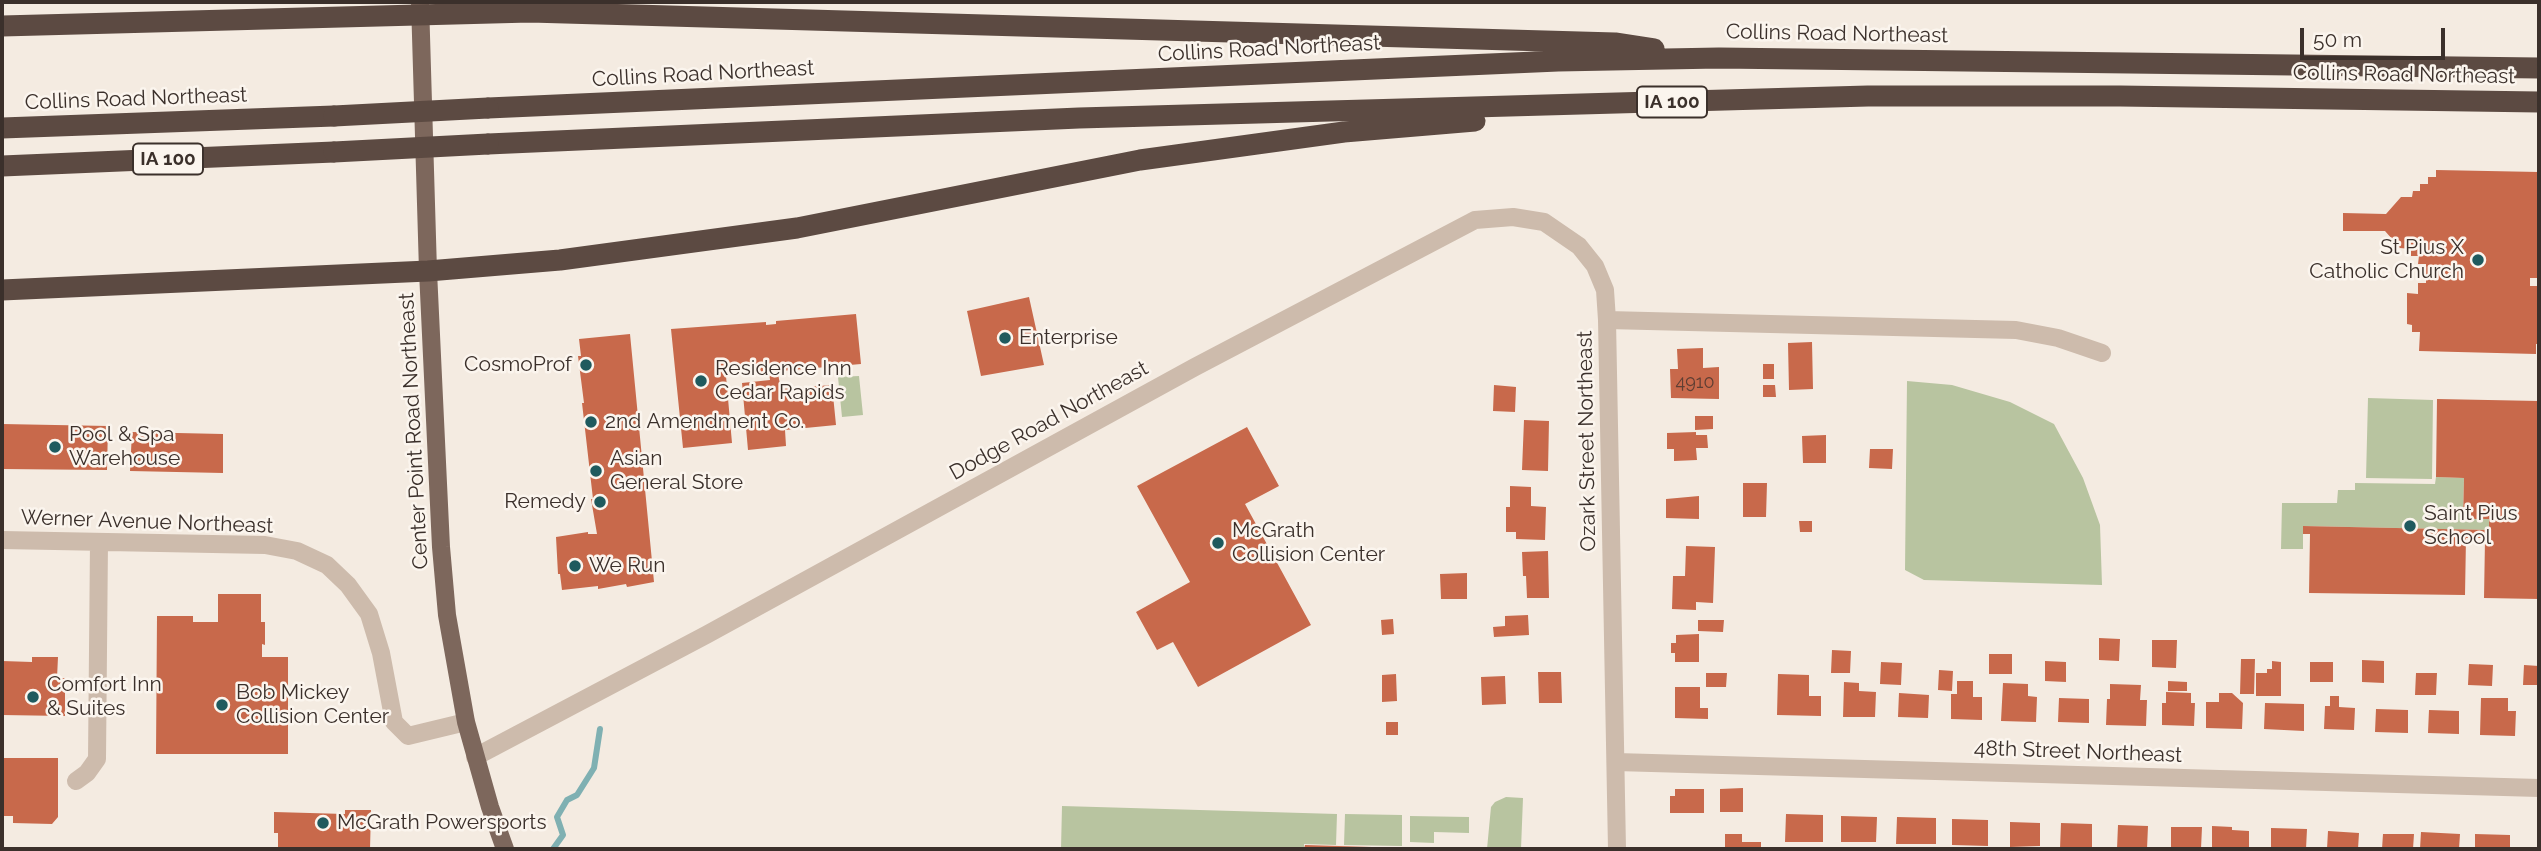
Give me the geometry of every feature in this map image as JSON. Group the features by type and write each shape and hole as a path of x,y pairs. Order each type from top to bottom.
{"highway":[{"path":"2,26 421,8 1615,43 1719,58"},
{"name":"Collins Road Northeast","path":"2,128 334,116 1558,61 1719,58 2539,68"},
{"path":"2,290 428,271 560,260 797,228 1140,160 1344,132 1546,115 1868,96"},
{"name":"Collins Road Northeast","path":"2,166 1093,118 1868,96 2120,96 2539,102"}],"main road":[{"name":"Center Point Road Northeast","path":"421,8 428,271 441,547 447,615 466,722 505,849"}],"street":[{"name":"Dodge Road Northeast","path":"475,757 706,635 1195,367 1475,220 1513,217 1545,222 1579,246 1595,266 1605,290 1607,320"},
{"name":"Ozark Street Northeast","path":"1617,849 1607,320 2016,330 2058,338 2102,353"},
{"name":"Werner Avenue Northeast","path":"2,540 265,545 297,551 327,565 348,585 369,614 381,653 394,722 408,736 466,722"},
{"path":"76,781 87,773 97,759 99,542"},
{"name":"48th Street Northeast","path":"1616,762 2539,788"}],"green space":[{"path":"859,376 863,415 842,417 838,377"},
{"path":"1907,381 1952,385 2010,402 2054,424 2083,478 2100,525 2102,585 1924,580 1905,570"},
{"path":"2368,398 2433,400 2432,479 2366,478"},
{"path":"2436,477 2464,478 2463,518 2489,519 2489,530 2303,526 2303,549 2281,549 2282,503 2337,503 2338,490 2355,490 2355,483 2435,484"},
{"path":"1506,797 1523,798 1521,849 1487,849 1491,807"},
{"path":"1062,806 1337,814 1336,845 1304,844 1304,849 1061,849"},
{"path":"1345,814 1402,815 1402,846 1344,845"},
{"path":"1410,816 1469,817 1469,833 1434,832 1434,843 1410,842"}],"building":[{"name":"St Pius X Catholic Church","path":"2436,170 2539,172 2538,278 2530,278 2530,286 2539,286 2539,344 2536,344 2536,354 2419,351 2420,332 2412,332 2412,325 2407,324 2407,293 2418,294 2418,283 2426,283 2426,264 2418,264 2419,256 2411,256 2411,249 2400,248 2385,231 2343,231 2343,213 2386,214 2401,197 2412,197 2413,191 2420,191 2420,184 2428,184 2428,177 2436,177"},
{"name":"Enterprise","path":"1029,297 1044,365 981,376 967,311"},
{"name":"Residence Inn Cedar Rapids","path":"856,314 861,364 781,371 781,368 777,369 781,389 832,385 836,425 785,430 786,446 748,450 742,383 770,380 769,372 732,376 730,365 725,365 732,443 683,448 671,329 766,322 766,325 776,324 776,321"},
{"path":"630,334 654,582 627,587 626,584 598,589 598,586 562,590 558,574 556,537 588,532 597,534 582,403 579,339"},
{"path":"1812,342 1813,389 1789,390 1788,343"},
{"path":"1703,348 1703,368 1719,367 1719,399 1671,398 1670,369 1678,369 1677,349"},
{"path":"1763,364 1774,364 1774,379 1763,379"},
{"path":"1494,385 1516,387 1515,412 1493,411"},
{"path":"1763,385 1775,385 1776,397 1763,397"},
{"path":"2437,399 2539,401 2539,599 2484,598 2483,538 2466,538 2465,595 2309,593 2310,534 2303,534 2303,526 2489,530 2489,519 2463,519 2464,478 2436,477"},
{"path":"1695,416 1713,416 1713,429 1695,430"},
{"path":"1524,420 1549,421 1548,471 1522,470"},
{"name":"Pool & Spa Warehouse","path":"2,424 108,426 107,470 2,469"},
{"name":"McGrath Collision Center","path":"1247,427 1279,486 1245,504 1311,625 1198,687 1173,642 1157,650 1136,612 1190,582 1137,486"},
{"path":"132,432 223,434 223,473 130,471"},
{"path":"1696,432 1696,435 1707,435 1708,448 1696,448 1697,460 1674,461 1674,449 1667,449 1667,433"},
{"path":"1826,435 1826,463 1803,463 1802,436"},
{"path":"1870,449 1893,449 1892,469 1869,468"},
{"path":"1743,483 1767,483 1766,517 1743,517"},
{"path":"1510,486 1531,487 1531,506 1546,507 1545,540 1516,539 1516,532 1506,532 1506,507 1510,507"},
{"path":"1699,496 1699,519 1666,518 1666,499"},
{"path":"1799,521 1812,521 1812,532 1800,532"},
{"path":"1686,546 1715,547 1713,603 1696,602 1696,610 1672,609 1673,576 1685,576"},
{"path":"1548,551 1549,598 1527,598 1522,552"},
{"path":"1467,573 1467,599 1441,599 1440,574"},
{"name":"Bob Mickey Collision Center","path":"218,594 261,594 261,622 265,622 262,657 288,657 288,754 156,754 157,616 193,616 193,622 218,622"},
{"path":"1528,615 1529,635 1494,637 1493,627 1505,626 1505,616"},
{"path":"1393,619 1394,634 1382,635 1381,620"},
{"path":"1698,620 1724,620 1723,632 1698,631"},
{"path":"1699,634 1699,662 1675,662 1671,643 1676,643 1676,635"},
{"path":"2099,638 2120,639 2119,661 2099,660"},
{"path":"2152,640 2177,640 2176,668 2152,667"},
{"path":"1832,650 1851,651 1850,673 1831,673"},
{"path":"1989,654 2012,654 2012,674 1989,674"},
{"name":"Comfort Inn & Suites","path":"32,657 58,657 57,678 65,678 65,716 2,715 2,661 32,662"},
{"path":"2241,659 2255,659 2254,694 2240,694"},
{"path":"2362,660 2384,661 2384,683 2362,682"},
{"path":"2045,661 2066,662 2066,682 2045,681"},
{"path":"2272,661 2281,662 2281,696 2256,696 2256,673 2267,673 2267,669 2272,669"},
{"path":"1881,662 1902,663 1901,685 1880,684"},
{"path":"2310,662 2333,662 2333,682 2310,682"},
{"path":"2469,664 2493,665 2492,686 2468,685"},
{"path":"2524,665 2539,666 2539,685 2523,685"},
{"path":"1939,670 1953,671 1952,691 1938,690"},
{"path":"1538,672 1561,672 1562,703 1539,703"},
{"path":"1706,673 1727,673 1726,687 1706,687"},
{"path":"2416,673 2437,673 2436,695 2415,695"},
{"path":"1396,674 1397,701 1382,702 1382,675"},
{"path":"1778,674 1809,675 1809,696 1821,696 1821,716 1777,715"},
{"path":"1505,676 1506,704 1482,705 1481,677"},
{"path":"1957,681 1973,681 1973,697 1982,697 1982,720 1951,719 1951,694 1957,694"},
{"path":"2168,681 2187,682 2187,691 2168,691"},
{"path":"1844,682 1859,683 1859,691 1876,692 1875,717 1843,717"},
{"path":"2003,683 2028,684 2028,696 2037,697 2036,722 2001,721"},
{"path":"2110,684 2141,685 2140,700 2147,700 2146,726 2106,725"},
{"path":"1675,687 1700,687 1700,708 1708,708 1708,719 1675,718"},
{"path":"2166,692 2191,693 2191,703 2195,703 2194,726 2162,725 2162,703 2166,703"},
{"path":"1899,693 1929,695 1928,718 1898,717"},
{"path":"2219,693 2232,693 2243,703 2242,729 2206,728 2206,702 2219,702"},
{"path":"2330,696 2339,696 2339,707 2355,708 2354,730 2324,729 2325,706 2330,706"},
{"path":"2059,698 2089,699 2089,723 2058,722"},
{"path":"2481,698 2508,698 2508,711 2516,711 2515,736 2480,735"},
{"path":"2265,703 2304,704 2304,731 2264,729"},
{"path":"2376,709 2408,710 2408,733 2375,732"},
{"path":"2429,710 2459,711 2459,734 2428,733"},
{"path":"1386,722 1398,722 1398,735 1386,735"},
{"path":"2,758 58,758 58,817 52,824 13,823 13,816 2,816"},
{"path":"1743,788 1743,812 1720,812 1720,789"},
{"path":"1675,789 1704,789 1704,813 1670,813 1670,796 1675,796"},
{"name":"McGrath Powersports","path":"345,810 371,810 370,849 278,849 278,833 274,833 274,812 345,814"},
{"path":"1786,814 1823,815 1823,842 1785,842"},
{"path":"1841,816 1877,817 1876,842 1841,842"},
{"path":"1897,817 1936,818 1936,844 1896,844"},
{"path":"1952,819 1988,820 1988,846 1952,845"},
{"path":"2010,822 2040,823 2040,846 2010,847"},
{"path":"2061,823 2092,824 2092,847 2060,849"},
{"path":"2118,825 2148,826 2147,849 2117,849"},
{"path":"2212,826 2249,831 2249,849 2212,849"},
{"path":"2171,827 2202,827 2201,849 2171,849"},
{"path":"2271,828 2307,829 2306,849 2271,849"},
{"path":"2328,831 2359,833 2358,849 2327,849"},
{"path":"2421,832 2460,834 2459,849 2420,849"},
{"path":"1725,834 1742,834 1742,842 1761,842 1761,849 1725,849"},
{"path":"2383,834 2414,834 2413,849 2382,849"},
{"path":"2475,834 2510,835 2510,849 2475,849"},
{"path":"1305,845 1372,847 1372,849 1304,849"}],"waterway":[{"path":"553,849 563,835 557,817 567,800 577,795 594,768 600,729"}],"place":[{"name":"St Pius X Catholic Church","path":"2478,260"},
{"name":"Enterprise","path":"1005,338"},
{"name":"CosmoProf","path":"586,365"},
{"name":"Residence Inn Cedar Rapids","path":"701,381"},
{"name":"2nd Amendment Co.","path":"591,422"},
{"name":"Pool & Spa Warehouse","path":"55,447"},
{"name":"Asian General Store","path":"596,471"},
{"name":"Remedy","path":"600,502"},
{"name":"Saint Pius School","path":"2410,526"},
{"name":"McGrath Collision Center","path":"1218,543"},
{"name":"We Run","path":"575,566"},
{"name":"Comfort Inn & Suites","path":"33,697"},
{"name":"Bob Mickey Collision Center","path":"222,705"},
{"name":"McGrath Powersports","path":"323,823"}]}
